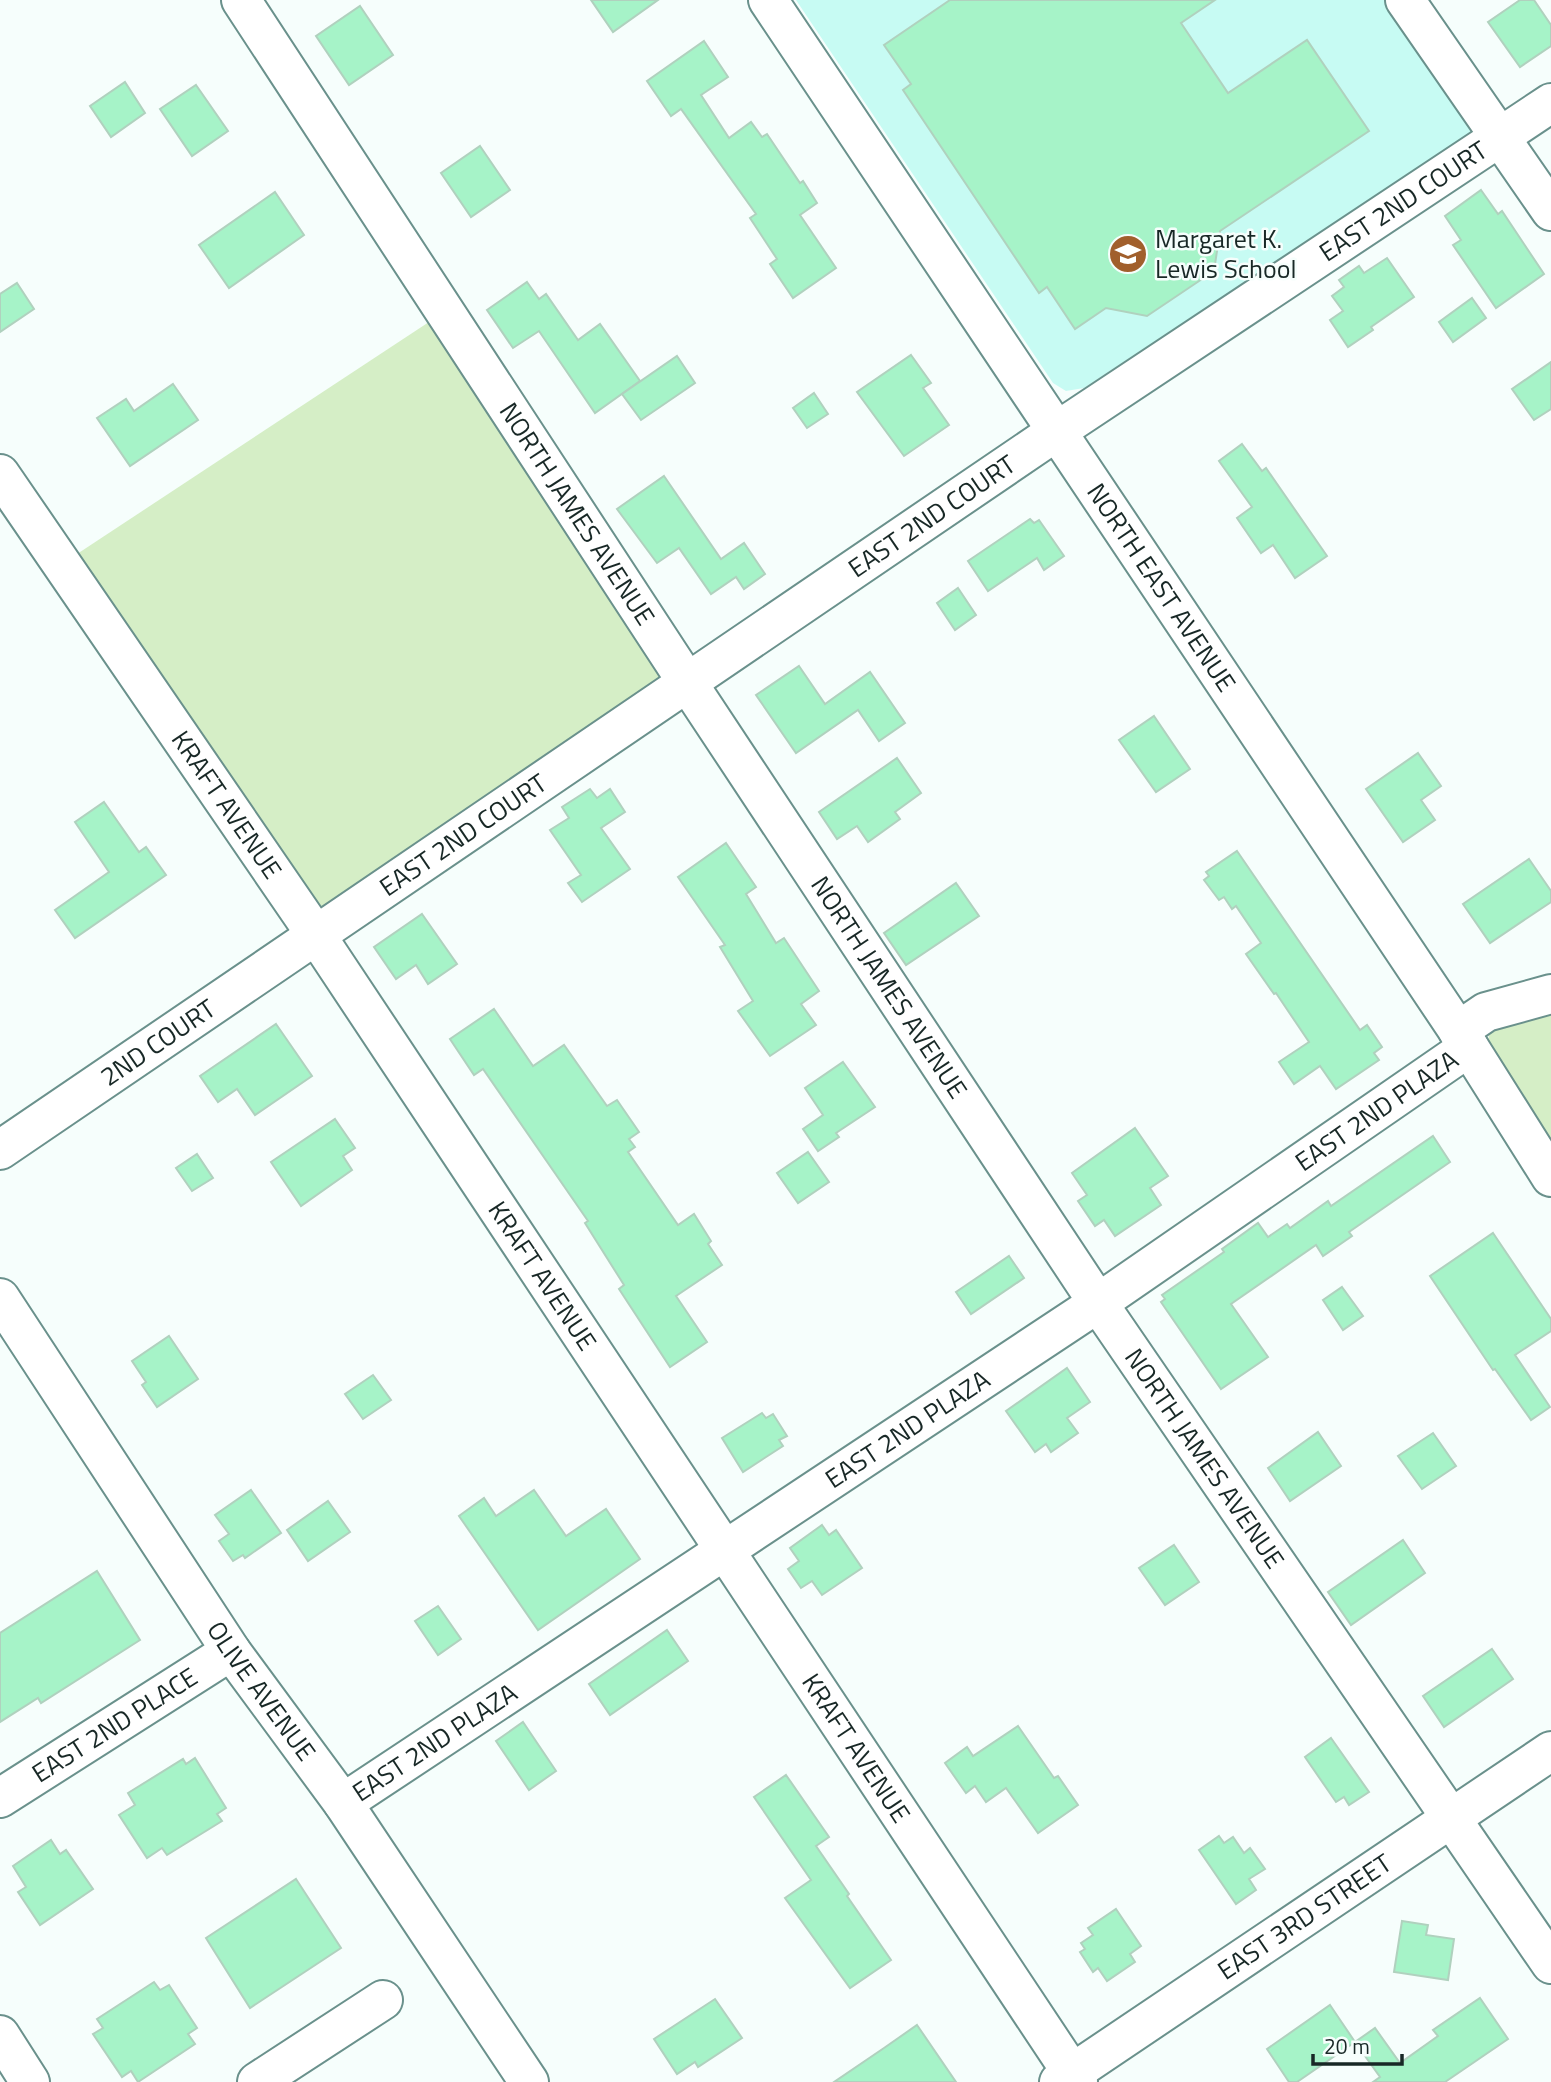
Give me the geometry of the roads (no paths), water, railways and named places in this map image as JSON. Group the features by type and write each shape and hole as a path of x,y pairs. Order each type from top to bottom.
{"street":[{"name":"NORTH JAMES AVENUE","path":"241,0 687,682 1098,1303 1551,1964"},
{"name":"NORTH EAST AVENUE","path":"768,0 1463,1039 1551,1177"},
{"path":"1405,0 1551,211"},
{"name":"EAST 2ND COURT","path":"316,935 1057,431 1551,103"},
{"name":"KRAFT AVENUE","path":"0,474 316,935 1069,2079"},
{"name":"2ND COURT","path":"0,1150 316,935"},
{"name":"EAST 2ND PLAZA","path":"343,1803 1098,1303 1463,1039 1486,1012 1551,994"},
{"name":"OLIVE AVENUE","path":"0,1298 231,1651 343,1803 529,2082"},
{"name":"EAST 2ND PLACE","path":"0,1798 231,1651"},
{"name":"EAST 3RD STREET","path":"1069,2079 1551,1751"},
{"path":"257,2082 383,2000"},
{"path":"0,2035 30,2082"}],"place":[{"name":"Margaret K. Lewis School","path":"1128,254"}]}
